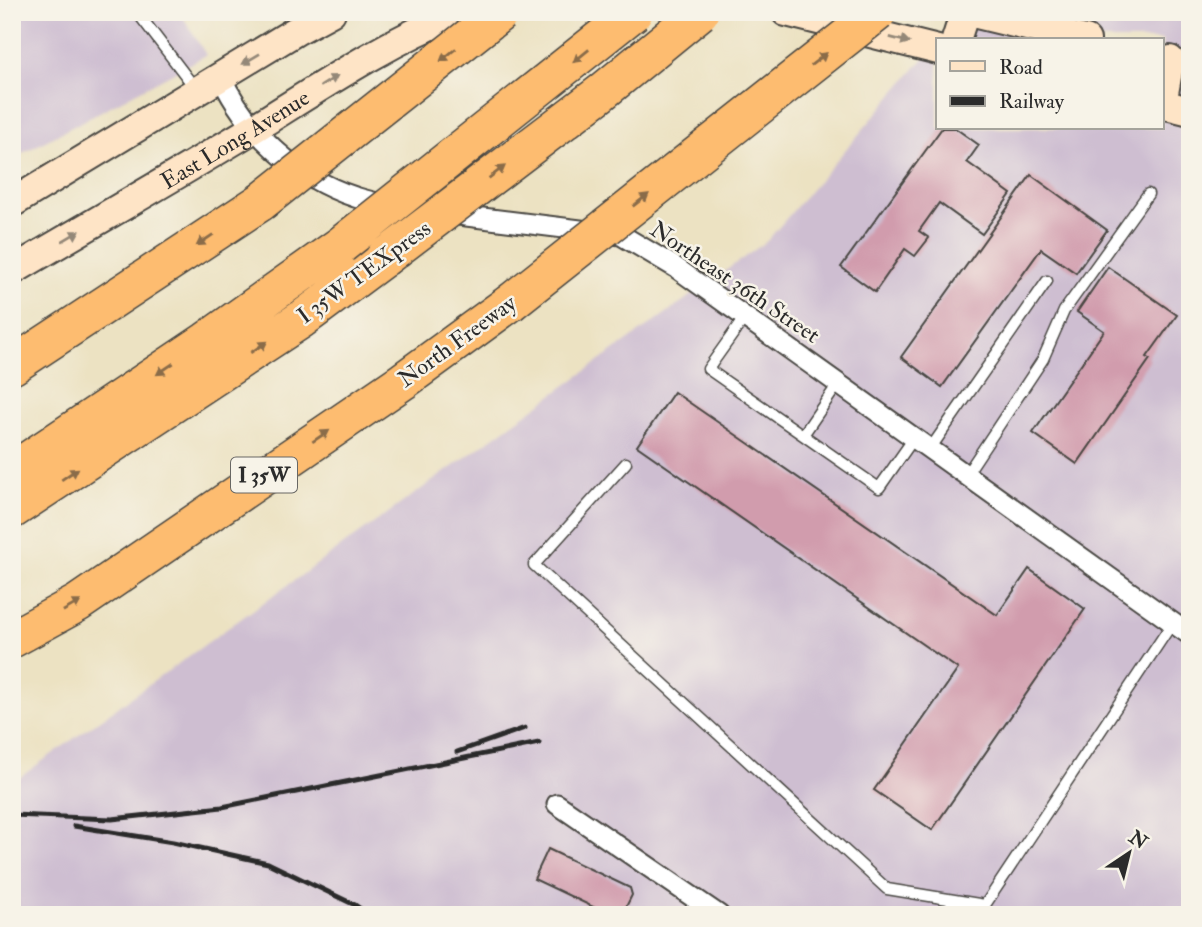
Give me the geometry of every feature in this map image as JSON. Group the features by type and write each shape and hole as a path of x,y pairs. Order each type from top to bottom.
{"highway":[{"path":"12,366 261,202 501,12"},
{"name":"I 35W TEXpress","path":"12,471 206,341 341,245 634,12"},
{"name":"I 35W TEXpress","path":"12,510 270,340 384,258 601,93 700,12"},
{"name":"North Freeway","path":"12,639 89,595 403,381 510,303 878,12"}],"main road":[{"path":"12,203 331,12"},
{"name":"East Long Avenue","path":"12,271 384,48 461,12"},
{"path":"786,12 936,50"},
{"path":"957,38 967,12 1078,38"},
{"path":"1164,97 1174,61"},
{"path":"1164,104 1190,111"}],"street":[{"name":"Northeast 36th Street","path":"221,77 228,92 254,128 292,166 354,197 408,209 621,235 675,267 1190,635"},
{"path":"557,804 719,915"}],"lane":[{"path":"137,12 197,91"},
{"path":"966,475 1043,359 1063,311 1148,194"},
{"path":"745,317 708,369 879,488 922,443 1047,281"},
{"path":"803,435 838,384"},
{"path":"626,463 534,565 887,889 985,905 1173,622"}],"shaded area":[{"path":"12,12 180,12 206,55 12,159"},
{"path":"963,12 1190,12 1190,915 12,915 12,783 767,241 936,44 936,130 1164,130 1164,38 941,38"}],"building":[{"path":"941,130 958,130 979,145 967,162 1011,194 982,234 939,203 919,231 929,238 915,256 905,249 875,292 841,267"},
{"path":"1031,175 1107,230 1076,273 1041,249 942,387 901,357"},
{"path":"1108,267 1177,315 1147,357 1150,359 1077,464 1033,433 1104,331 1077,312"},
{"path":"674,392 997,615 1029,569 1085,609 932,830 874,790 958,669 637,446"},
{"path":"548,849 630,888 632,895 622,915 610,915 534,879"}],"railway":[{"path":"457,752 525,728"},
{"path":"12,815 112,819 222,807 539,743"},
{"path":"74,826 173,842 268,863 355,905 369,915"}]}
